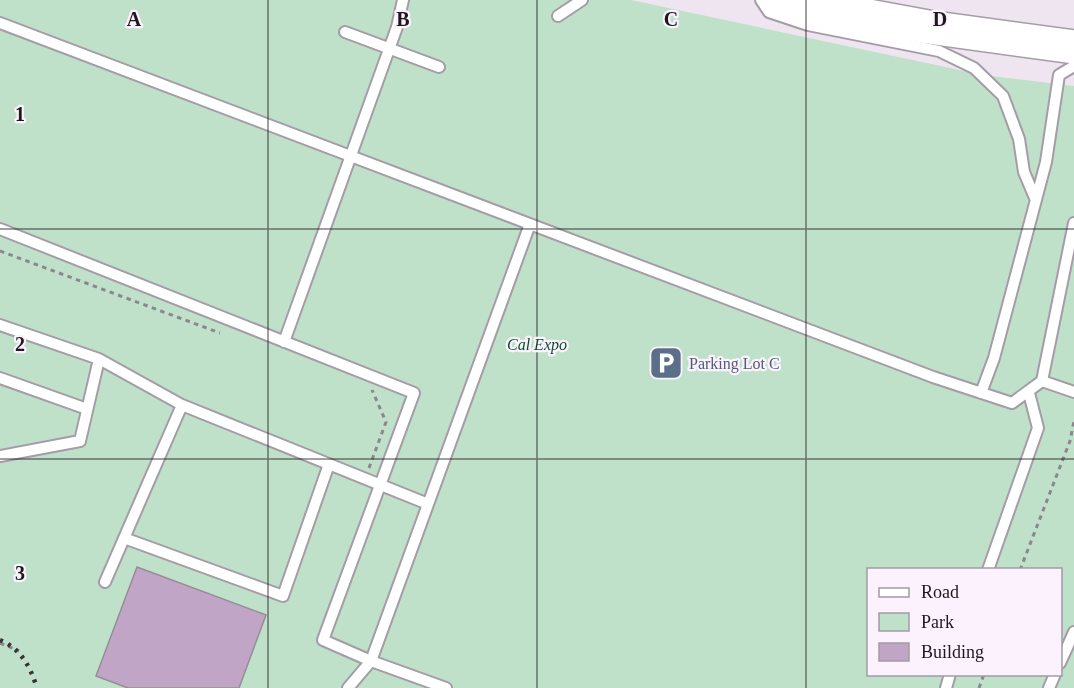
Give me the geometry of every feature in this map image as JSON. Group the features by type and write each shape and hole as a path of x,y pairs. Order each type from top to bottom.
{"main road":[{"path":"782,0 928,27 1074,47"}],"lane":[{"path":"284,342 397,27 403,0"},
{"path":"558,16 582,0"},
{"path":"761,0 769,12 808,25 939,51 974,68 1003,96 1018,139 1024,172 1035,198"},
{"path":"0,23 933,377 1012,403 1029,393 1042,381 1074,223"},
{"path":"345,32 439,67"},
{"path":"981,393 994,358 1046,162 1059,75 1074,66"},
{"path":"348,688 371,661 530,224"},
{"path":"0,229 414,393 323,640 371,661 446,688"},
{"path":"0,325 99,359 182,405 428,504"},
{"path":"0,456 80,441 99,359"},
{"path":"0,378 87,409"},
{"path":"1042,381 1074,392"},
{"path":"989,568 1038,428 1029,393"},
{"path":"105,582 182,405"},
{"path":"124,538 283,596 329,464"},
{"path":"1062,659 1074,632"}],"path":[{"path":"0,251 230,337"},
{"path":"365,478 386,422 372,390"},
{"path":"1021,568 1070,441 1074,421"},
{"path":"0,643 19,651"}],"green space":[{"name":"Cal Expo","path":"0,0 631,0 983,75 1074,86 1074,688 0,688"}],"building":[{"path":"137,567 266,615 239,688 128,688 96,676"}],"railway":[{"path":"0,640 14,648 24,659 37,688"}],"place":[{"name":"Parking Lot C","path":"666,363"}]}
